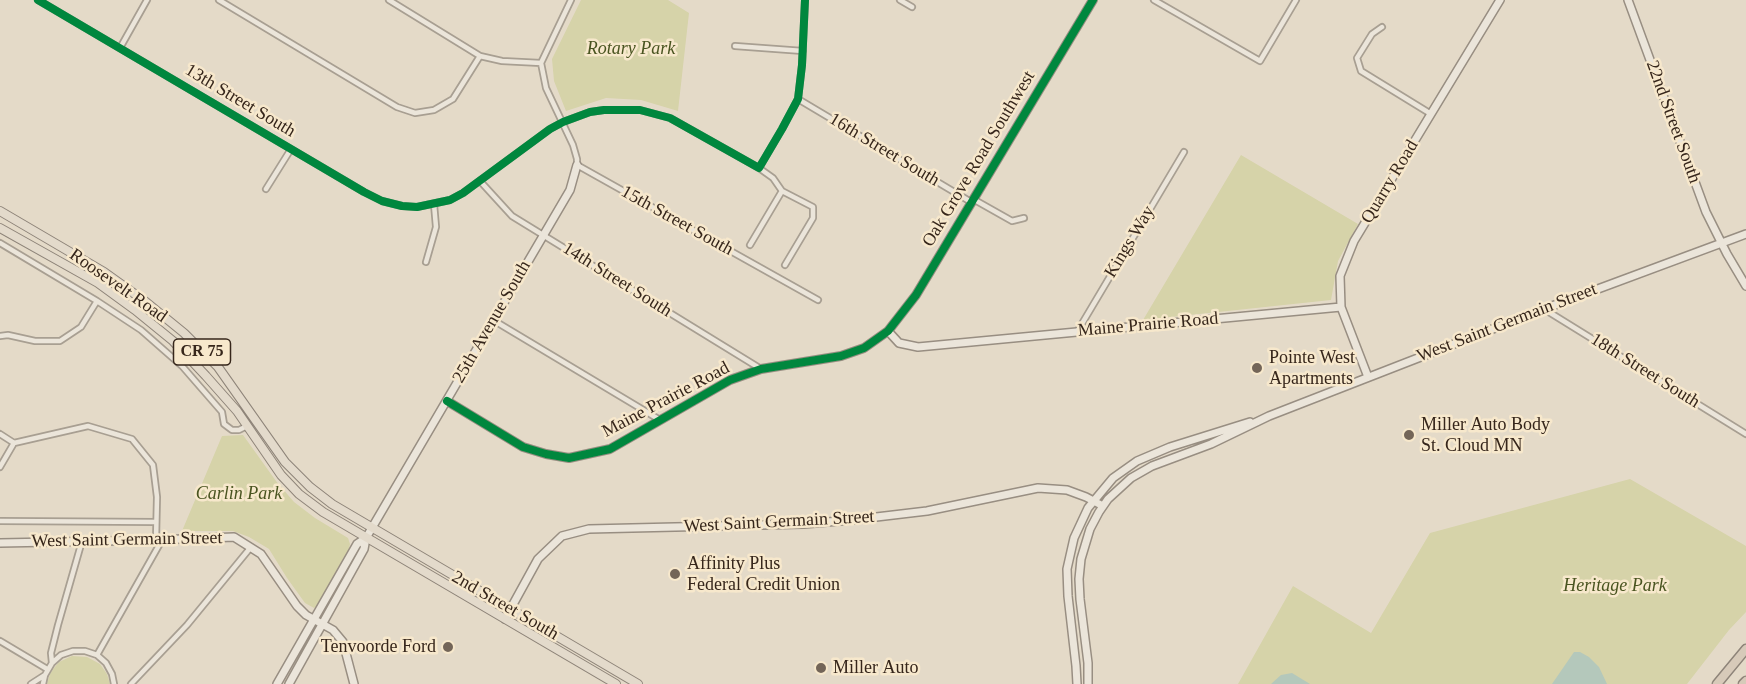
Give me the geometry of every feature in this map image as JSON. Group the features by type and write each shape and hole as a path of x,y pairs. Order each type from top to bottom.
{"highway":[{"path":"1717,684 1746,649"}],"main road":[{"name":"Roosevelt Road","path":"0,211 104,272 184,333 218,368 285,462 310,487 332,504 372,528"},
{"name":"Roosevelt Road","path":"0,228 98,284 173,341 237,411 281,475 299,494 323,512 366,538"},
{"name":"2nd Street South","path":"372,528 638,684"},
{"name":"2nd Street South","path":"366,538 616,684"}],"street":[{"name":"13th Street South","path":"38,0 364,192 382,201 402,206 417,207 450,200 480,182 536,138 563,122 590,112 640,110 670,118 759,168 773,178 782,191 813,207 813,218 785,265"},
{"path":"120,48 147,0"},
{"path":"389,0 480,56 502,62 541,63"},
{"path":"571,0 541,63 546,88 578,159 577,165"},
{"path":"759,168 798,99 801,84 805,0"},
{"path":"900,0 912,7"},
{"name":"Oak Grove Road Southwest","path":"888,331 916,295 1093,0"},
{"path":"1154,0 1260,61 1296,0"},
{"name":"Quarry Road","path":"1368,377 1341,307 1340,276 1354,241 1500,0"},
{"name":"22nd Street South","path":"1628,0 1714,231 1746,286"},
{"path":"221,1 396,107 415,113 434,110 453,99 480,56"},
{"path":"1382,27 1372,34 1357,58 1361,72 1431,114"},
{"path":"735,45 803,51"},
{"name":"16th Street South","path":"798,99 972,200 1012,220 1024,218"},
{"path":"266,189 291,149"},
{"name":"Kings Way","path":"1077,332 1184,152"},
{"name":"25th Avenue South","path":"289,684 364,549 366,538 570,190 577,165"},
{"name":"15th Street South","path":"577,165 818,300"},
{"name":"14th Street South","path":"480,182 513,216 761,369"},
{"path":"750,245 782,191"},
{"path":"426,262 436,227 434,204"},
{"name":"West Saint Germain Street","path":"1093,501 1119,472 1156,452 1269,416 1544,309 1746,234"},
{"path":"0,243 97,300 141,330 182,366 222,412 224,424 232,430 239,430 247,426"},
{"path":"0,336 8,335 35,342 60,341 81,327 97,300"},
{"name":"Maine Prairie Road","path":"447,401 523,447 569,458 610,449 730,380 761,369 841,356 864,348 888,331 899,343 918,347 1341,307"},
{"name":"18th Street South","path":"1544,309 1746,434"},
{"path":"493,320 660,420"},
{"name":"West Saint Germain Street","path":"505,620 538,559 562,536 589,529 804,524 851,520 927,511 1038,488 1067,490 1102,506 1126,482 1143,470 1211,444 1269,416"},
{"path":"0,434 14,443 88,426 132,439 153,465 159,540 97,655"},
{"path":"0,467 14,443"},
{"path":"1077,684 1067,568 1077,530 1093,501"},
{"path":"1088,684 1079,572 1087,536 1102,506"},
{"name":"West Saint Germain Street","path":"0,521 156,522"},
{"name":"West Saint Germain Street","path":"0,543 234,537 261,554 297,606 323,625"},
{"name":"25th Avenue South","path":"277,684 357,544 366,538"},
{"path":"52,663 51,653 82,541"},
{"path":"131,684 187,625 251,547"},
{"path":"323,625 333,630 343,642 354,684"},
{"path":"0,641 47,669"},
{"path":"44,684 47,669 61,655 73,651 85,651 97,655 106,663 114,684"},
{"path":"31,684 45,675"}],"green space":[{"name":"Rotary Park","path":"581,0 668,0 689,13 678,111 641,100 606,98 566,111 554,81 552,59"},
{"path":"1241,155 1358,224 1338,261 1331,300 1143,320"},
{"name":"Carlin Park","path":"243,435 294,502 348,538 349,549 314,608 305,603 269,549 249,537 233,531 182,531 222,436"},
{"name":"Heritage Park","path":"1630,479 1746,546 1746,612 1687,684 1238,684 1293,586 1371,633 1430,533"},
{"path":"72,656 87,657 100,664 110,684 47,684 50,674 59,662"}],"shaded area":[{"path":"1574,652 1580,652 1589,657 1599,667 1607,684 1552,684"},
{"path":"1292,673 1310,684 1271,684 1281,675"}],"cycle path":[{"path":"38,0 364,192 382,201 417,207 450,200 463,193 550,129 590,112 604,110 640,110 670,118 759,168 798,99 805,0"},
{"path":"447,401 523,447 569,458 610,449 730,380 761,369 841,356 864,348 888,331 916,295 1093,0"}],"place":[{"name":"Pointe West Apartments","path":"1257,368"},
{"name":"Miller Auto Body St. Cloud MN","path":"1409,435"},
{"name":"Affinity Plus Federal Credit Union","path":"675,574"},
{"name":"Tenvoorde Ford","path":"448,647"},
{"name":"Miller Auto","path":"821,668"}]}
